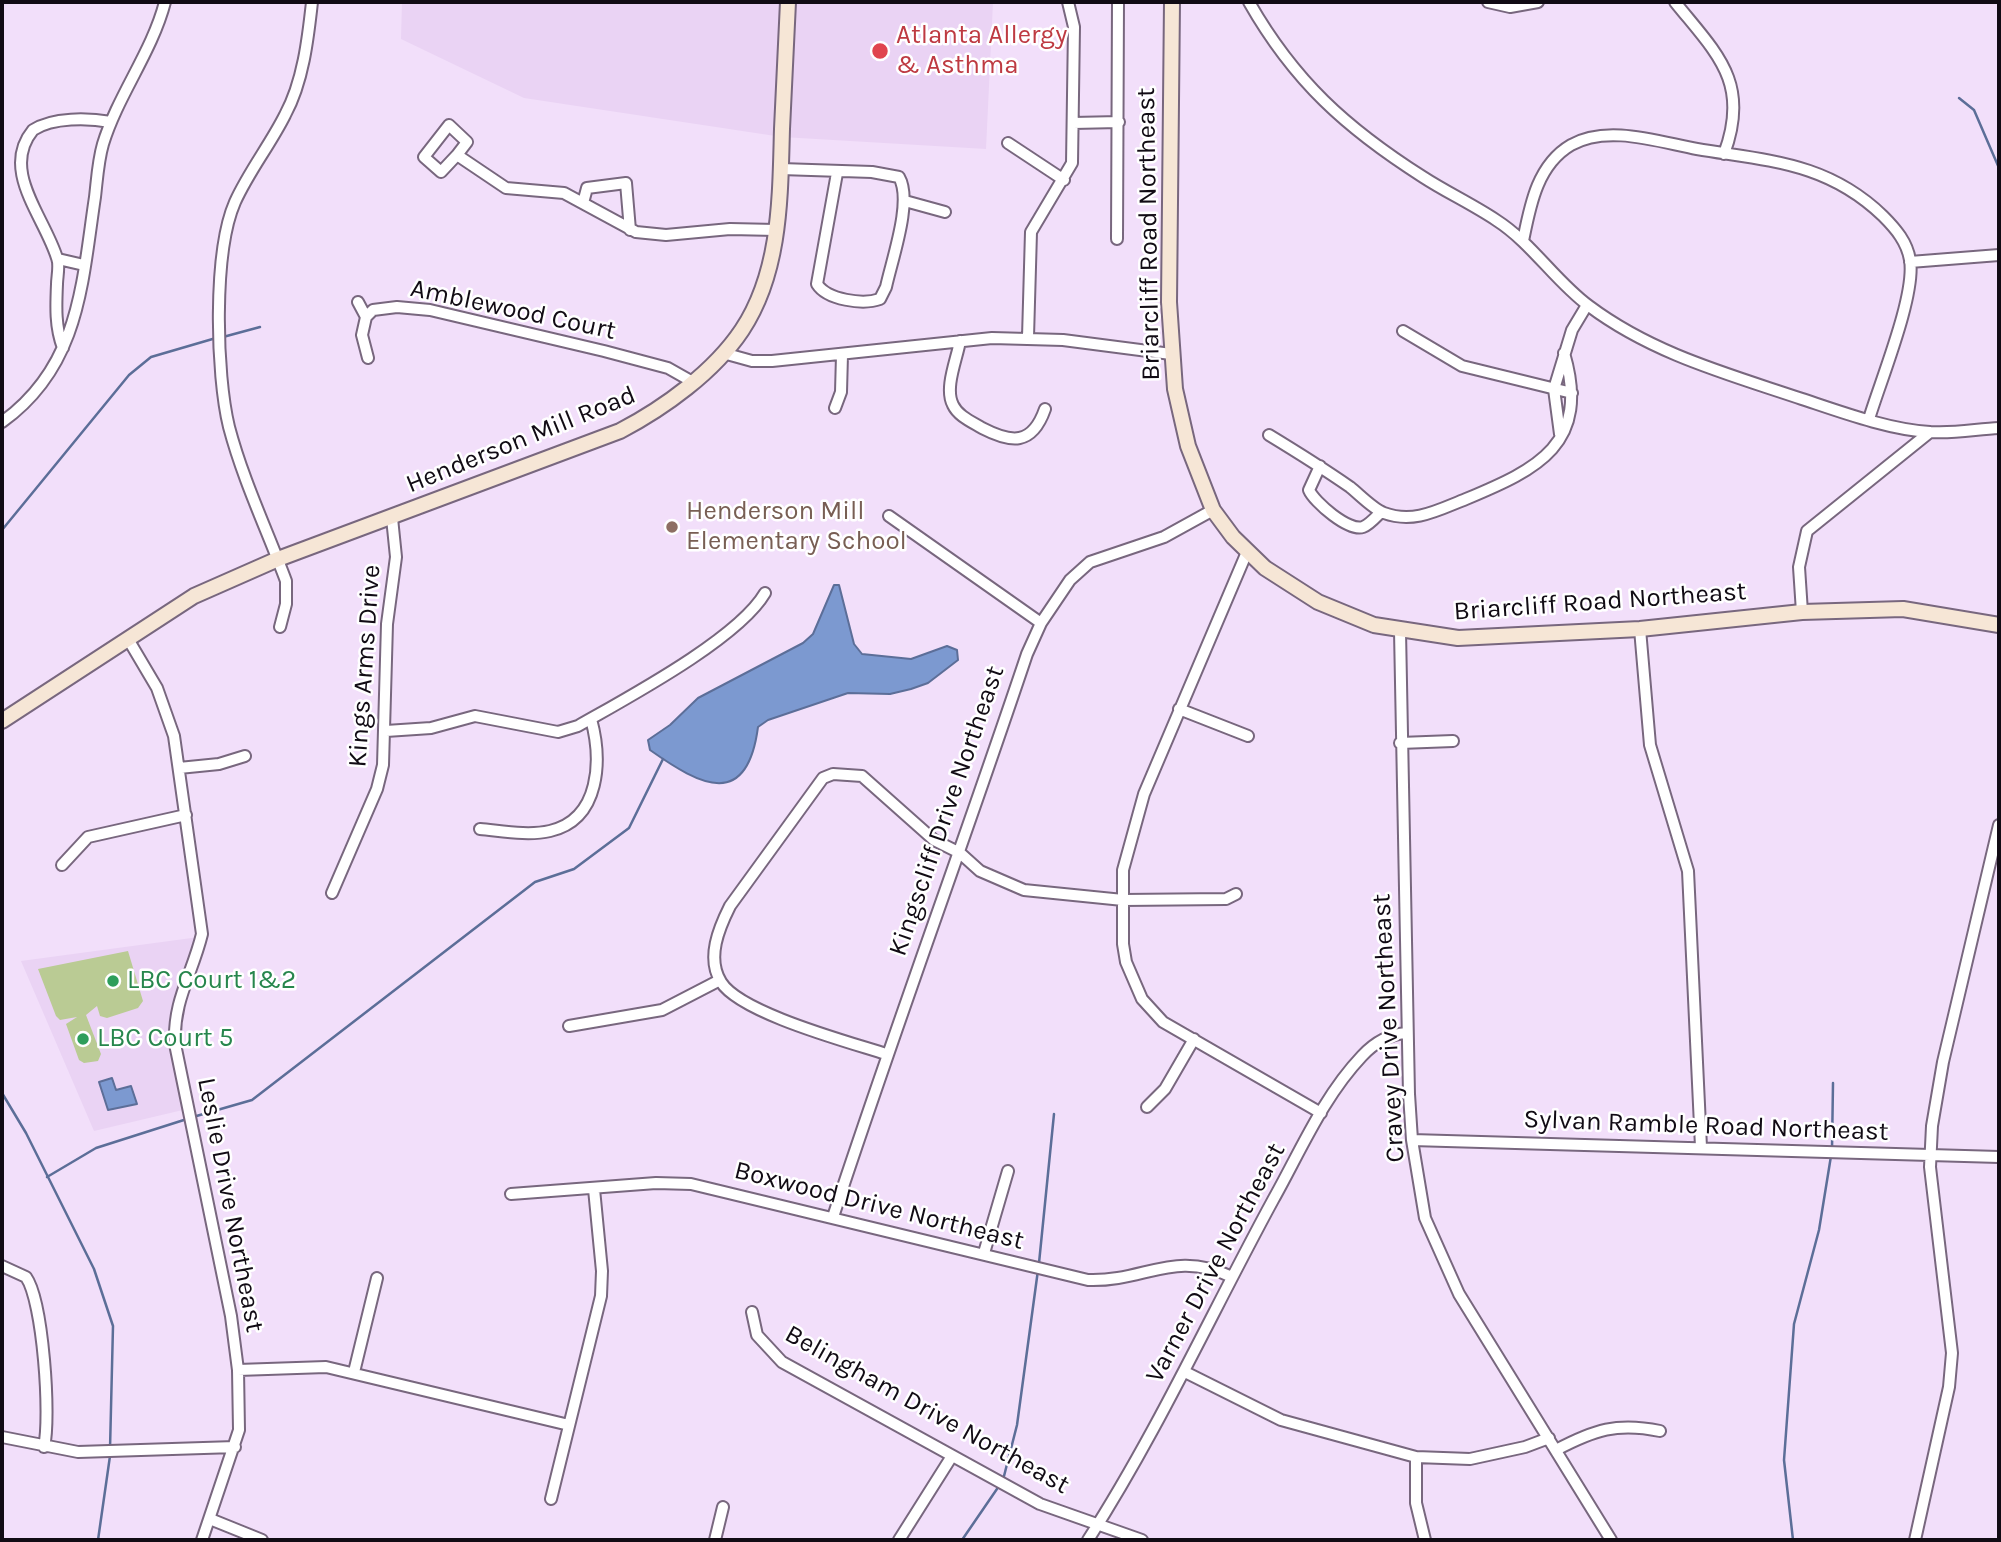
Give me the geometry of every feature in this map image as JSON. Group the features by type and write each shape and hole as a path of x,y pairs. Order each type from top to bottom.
{"main road":[{"name":"Henderson Mill Road","path":"2,721 194,596 278,559 620,431 661,410 723,353 742,330 759,297 776,230 788,2"},
{"name":"Briarcliff Road Northeast","path":"1172,2 1171,354 1188,446 1213,510 1247,552 1284,581 1318,602 1374,625 1458,638 1640,629 1802,612 1903,610 1999,625"}],"street":[{"path":"2,422 39,388 63,348 79,308 102,146 159,24 165,2"},
{"path":"280,627 286,604 286,581 229,424 219,318 221,269 225,234 234,204 250,171 286,114 297,87 312,2"},
{"path":"1028,337 1031,232 1072,163 1074,27 1068,2"},
{"path":"1117,239 1118,2"},
{"path":"1249,2 1279,52 1321,100 1387,153 1497,220 1523,241 1547,269 1587,305 1660,350 1869,419 1930,432 1999,428"},
{"path":"1488,2 1510,7 1538,2"},
{"path":"1675,2 1715,48 1728,71 1733,90 1733,111 1724,153"},
{"path":"63,348 57,332 58,259 17,191 8,166 18,140 42,124 94,119 111,122"},
{"path":"1073,123 1119,122"},
{"path":"1523,241 1540,178 1561,153 1581,140 1610,135 1790,163 1849,188 1893,226 1906,245 1910,262 1906,296 1869,419"},
{"path":"1008,143 1064,180"},
{"path":"457,155 506,188 564,193 630,229 650,235 730,229 776,230"},
{"path":"781,169 894,174 904,186 905,201 886,287 880,299 864,302 818,296 817,270 837,173"},
{"path":"583,203 587,188 626,183 630,229"},
{"path":"905,201 945,212"},
{"path":"1910,262 1999,255"},
{"path":"58,259 85,265"},
{"path":"358,302 366,317 362,335 368,358"},
{"path":"1560,434 1554,389 1572,330 1587,305"},
{"name":"Amblewood Court","path":"366,317 373,310 397,307 430,310 668,368 691,381"},
{"path":"1403,331 1462,366 1572,393"},
{"path":"723,353 762,361 960,341 1028,337 1171,354"},
{"path":"960,341 950,391 950,407 1002,439 1015,440 1033,431 1040,424 1045,410"},
{"path":"1269,435 1321,466 1381,512 1416,518 1514,479 1549,456 1560,434 1572,393 1573,383 1564,353"},
{"path":"835,408 841,392 842,355"},
{"path":"1802,612 1800,567 1807,531 1930,432"},
{"path":"1321,466 1309,490 1314,500 1353,527 1364,527 1381,512"},
{"name":"Kingscliff Drive Northeast","path":"833,1217 886,1054 960,853 1027,654 1041,624 1070,580 1090,562 1164,537 1213,510"},
{"path":"889,516 1041,624"},
{"name":"Kings Arms Drive","path":"332,893 377,789 386,732 387,624 396,558 392,517"},
{"path":"1247,552 1144,793 1123,870 1126,962 1142,999 1163,1021 1321,1113"},
{"path":"386,732 431,729 475,716 558,732 591,719 700,652 741,622 765,593"},
{"path":"1640,629 1650,745 1688,871 1701,1147"},
{"name":"Cravey Drive Northeast","path":"1400,631 1407,1033 1412,1140 1425,1218 1459,1294 1611,1540"},
{"name":"Leslie Drive Northeast","path":"128,639 157,688 167,711 179,768 202,934 196,958 176,1007 175,1044 231,1316 238,1370 240,1409 235,1447 202,1540"},
{"path":"1179,709 1248,736"},
{"path":"480,830 548,832 563,827 577,815 590,800 597,779 597,742 591,719"},
{"path":"1400,743 1452,741"},
{"path":"179,768 219,764 245,756"},
{"path":"886,1054 764,1012 725,988 720,980 715,950 719,929 730,906 823,778 843,774 862,776 934,840 960,853 980,871 1024,890 1123,900 1226,899 1236,894"},
{"path":"62,865 88,837 186,815"},
{"path":"1915,1540 1949,1387 1952,1353 1930,1156 1942,1062 1999,825"},
{"path":"569,1026 662,1010 720,980"},
{"name":"Varner Drive Northeast","path":"1088,1540 1134,1468 1232,1277 1321,1113 1362,1056 1381,1040 1407,1033"},
{"path":"1147,1107 1165,1089 1195,1039"},
{"name":"Sylvan Ramble Road Northeast","path":"1412,1140 1999,1157"},
{"path":"984,1253 1008,1171"},
{"name":"Boxwood Drive Northeast","path":"511,1194 656,1183 691,1184 1088,1280 1119,1279 1177,1264 1204,1266 1232,1277"},
{"path":"551,1499 601,1296 602,1270 594,1189"},
{"path":"2,1266 26,1277 36,1298 48,1414 44,1447"},
{"path":"354,1372 377,1278"},
{"name":"Belingham Drive Northeast","path":"752,1312 757,1335 782,1363 1040,1504 1142,1540"},
{"path":"238,1370 310,1366 354,1372 569,1425"},
{"path":"1185,1372 1281,1420 1416,1457 1470,1459 1525,1447 1549,1438"},
{"path":"1556,1450 1583,1435 1605,1428 1660,1431"},
{"path":"2,1437 78,1452 235,1447"},
{"path":"899,1540 951,1456"},
{"path":"1416,1457 1416,1503 1425,1540"},
{"path":"715,1540 723,1507"},
{"path":"210,1518 262,1540"}],"shaded area":[{"path":"402,2 993,2 986,149 782,137 524,98 401,39"},
{"path":"199,937 172,1020 187,1109 94,1131 21,961"}],"green space":[{"path":"128,951 143,1001 138,1008 107,1018 100,1016 97,1006 86,1015 101,1054 98,1061 84,1063 79,1060 66,1024 77,1017 60,1020 56,1016 38,969"}],"water":[{"path":"834,585 839,585 854,644 862,654 911,659 947,646 957,650 958,660 928,683 911,689 890,694 848,693 768,720 758,727 752,753 744,771 732,780 719,783 704,780 669,763 650,750 648,740 670,725 698,698 803,643 813,634"},
{"path":"112,1078 116,1090 131,1086 137,1104 108,1110 99,1082"}],"waterway":[{"path":"1959,98 1974,110 1999,168"},
{"path":"223,337 260,327"},
{"path":"2,530 129,375 151,357 216,338"},
{"path":"193,1117 252,1100 535,882 574,869 629,828 663,759"},
{"path":"1832,1149 1833,1083"},
{"path":"2,1093 26,1133 94,1269 113,1326 110,1449"},
{"path":"1039,1263 1054,1114"},
{"path":"47,1177 96,1148 187,1119"},
{"path":"1793,1540 1784,1460 1794,1324 1819,1230 1831,1156"},
{"path":"1003,1480 1017,1425 1038,1270"},
{"path":"98,1540 110,1456"},
{"path":"962,1540 999,1486"}],"place":[{"name":"Atlanta Allergy & Asthma","path":"880,51"},
{"name":"Henderson Mill Elementary School","path":"672,527"},
{"name":"LBC Court 1&2","path":"113,981"},
{"name":"LBC Court 5","path":"83,1039"}]}
